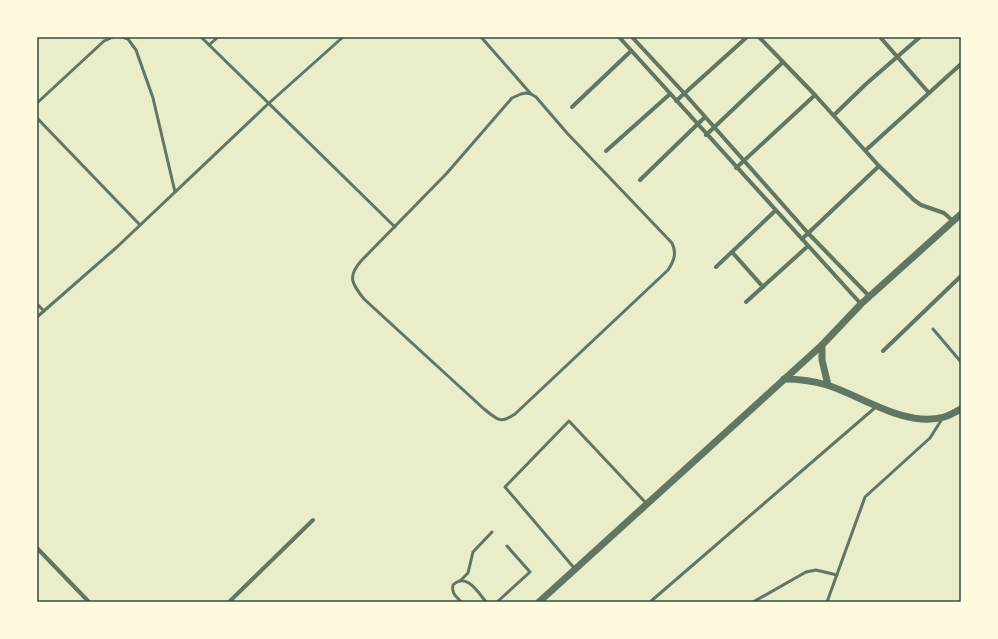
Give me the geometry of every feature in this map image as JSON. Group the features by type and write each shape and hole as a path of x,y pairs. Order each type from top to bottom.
{"street":[{"path":"619,37 706,135 861,304"},
{"path":"632,37 684,93 808,233 870,297"},
{"path":"676,101 747,37"},
{"path":"759,37 834,115 879,166 918,203 940,210 953,221"},
{"path":"880,37 929,93"},
{"path":"834,115 866,84 920,37"},
{"path":"572,107 631,51"},
{"path":"706,135 783,62"},
{"path":"866,150 961,64"},
{"path":"606,151 670,94"},
{"path":"736,168 815,95"},
{"path":"640,180 705,117"},
{"path":"802,239 879,166"},
{"path":"716,267 775,211"},
{"path":"539,602 822,345 861,304 961,214"},
{"path":"746,302 808,246"},
{"path":"732,252 763,287"},
{"path":"883,351 961,276"},
{"path":"822,345 822,360 828,385"},
{"path":"784,379 812,381 828,385 877,406 907,416 925,419 961,416"},
{"path":"943,417 961,410"},
{"path":"228,602 313,520"},
{"path":"37,548 89,602"}],"lane":[{"path":"37,103 104,41 113,37"},
{"path":"122,37 128,39 136,50 153,98 175,192"},
{"path":"201,37 395,227"},
{"path":"209,45 218,37"},
{"path":"37,317 140,225 268,104 343,37"},
{"path":"481,37 567,133 670,240 675,252 672,264 668,270 515,414 506,420 497,419 484,409 364,299 355,288 352,276 354,268 447,173 512,98 521,94 531,94"},
{"path":"37,118 140,225"},
{"path":"37,304 44,311"},
{"path":"933,329 961,362"},
{"path":"650,602 877,406"},
{"path":"827,602 865,497 930,438 943,417"},
{"path":"575,570 505,487 569,421 647,504"},
{"path":"461,602 453,593 453,585 460,581 468,573 473,552 492,532"},
{"path":"497,602 530,572 507,546"},
{"path":"753,602 806,572 816,570 837,575"},
{"path":"460,581 465,581 473,586 486,602"}]}
